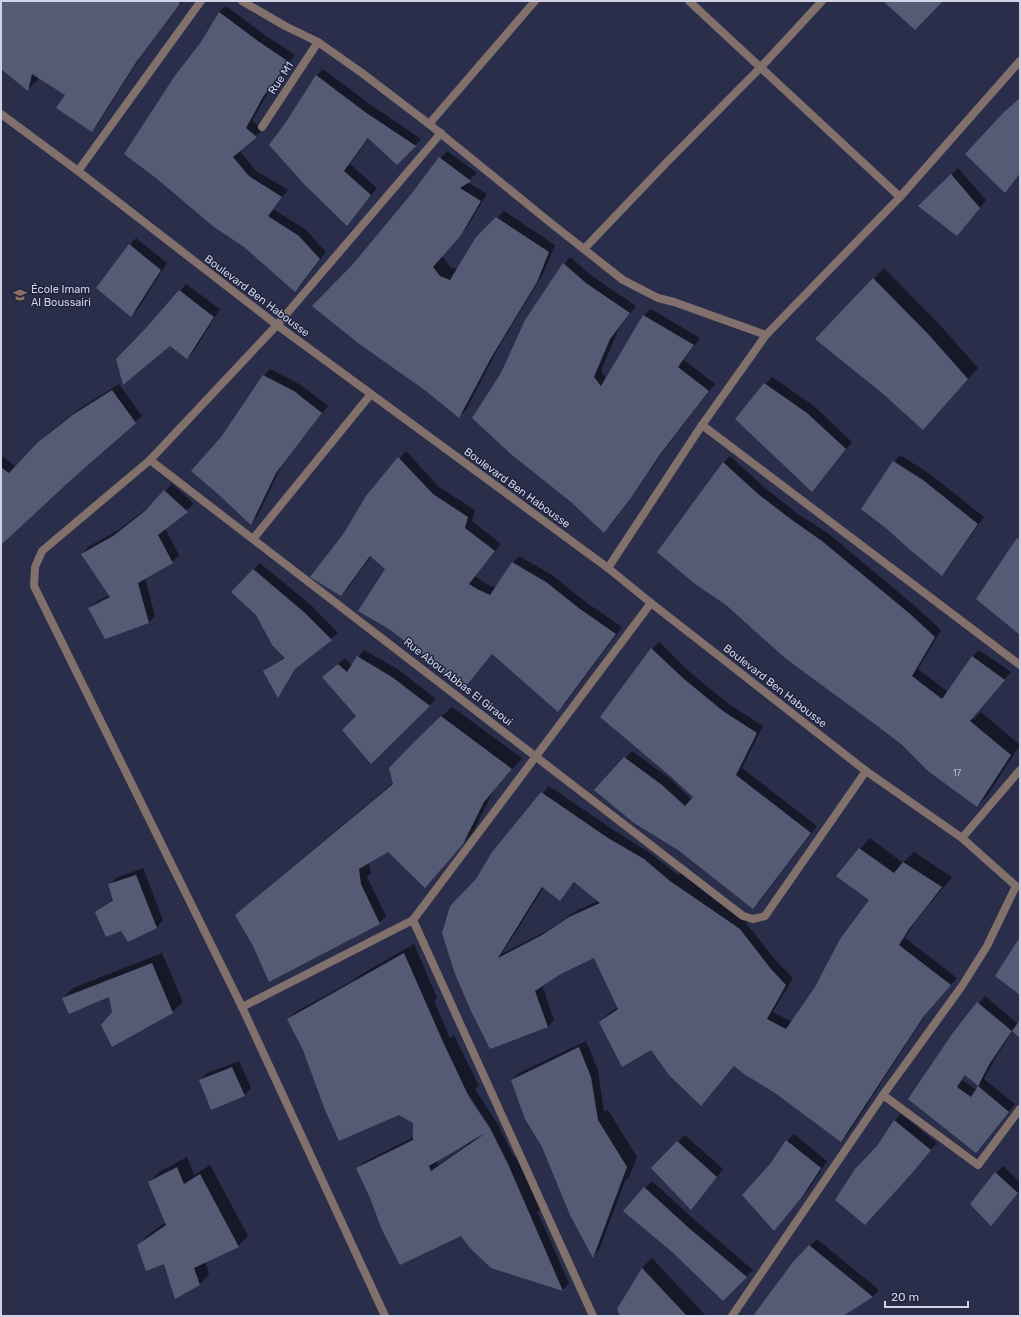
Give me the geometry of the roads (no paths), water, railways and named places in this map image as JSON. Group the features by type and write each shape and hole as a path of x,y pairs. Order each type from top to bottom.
{"street":[{"path":"78,171 201,1"},
{"path":"242,1 285,26 318,42 362,73 441,133 623,280 658,298 674,302 766,335"},
{"path":"429,124 535,1"},
{"path":"689,1 900,197"},
{"path":"584,249 761,67 822,1"},
{"name":"Rue M1","path":"262,127 318,42"},
{"path":"608,568 702,425 766,335 900,197 1020,61"},
{"name":"Boulevard Ben Habousse","path":"1,114 78,171 277,325 608,568 866,771 962,838 1016,886 988,946 962,986 883,1095"},
{"path":"385,1316 242,1007 34,586 35,567 42,551 150,460 277,325 441,133"},
{"path":"253,539 371,394"},
{"path":"702,425 1020,665"},
{"name":"Rue Abou Abbas El Giraoui","path":"150,460 743,916 753,919 765,916 866,771"},
{"path":"242,1007 413,920 651,603"},
{"path":"962,838 1020,770"},
{"path":"413,920 593,1316"},
{"path":"732,1316 883,1095 978,1164 1020,1108"}],"place":[{"name":"École Imam Al Boussairi","path":"20,295"}]}
